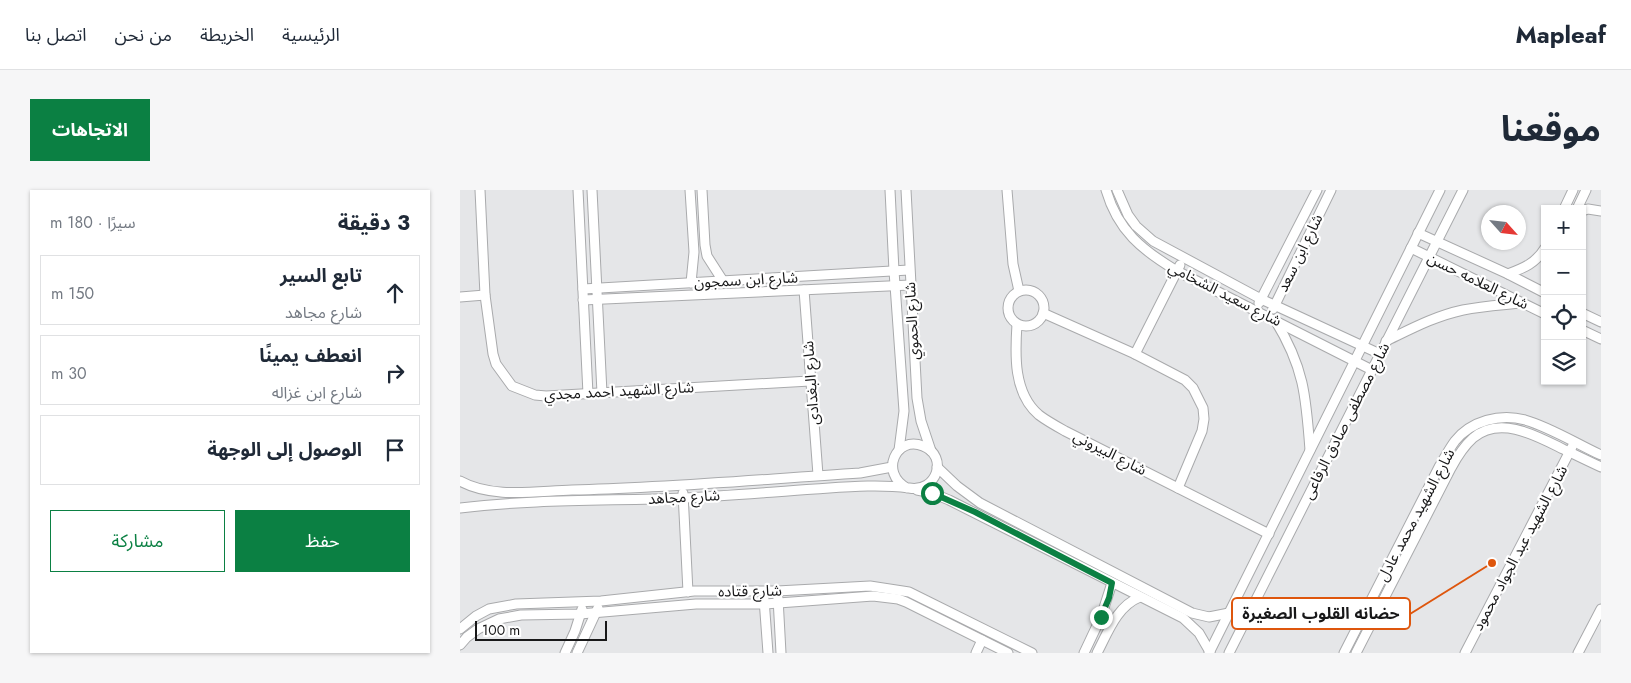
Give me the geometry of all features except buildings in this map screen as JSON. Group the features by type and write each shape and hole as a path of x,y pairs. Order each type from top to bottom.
{"street":[{"name":"شارع الشهيد احمد مجدي","path":"480,190 485,296 493,354 496,364 512,386 535,395 546,396 810,381"},
{"path":"578,190 588,394"},
{"path":"592,190 602,393"},
{"path":"690,190 694,252 691,283"},
{"path":"706,190 702,190 707,256 723,281"},
{"name":"شارع الحموي","path":"890,190 904,411 899,450"},
{"name":"شارع الحموي","path":"906,190 916,398 931,451"},
{"path":"1007,190 1011,253 1019,291"},
{"name":"شارع سعيد الشخامي","path":"1106,190 1109,201 1128,233 1150,253 1177,271 1372,370"},
{"name":"شارع سعيد الشخامي","path":"1117,190 1128,215 1136,226 1153,240 1261,300 1380,354"},
{"name":"شارع ابن سعد","path":"1256,310 1317,190"},
{"name":"شارع ابن سعد","path":"1272,318 1274,306 1331,190"},
{"name":"شارع مصطفى صادق الرفاعى","path":"1210,653 1440,190"},
{"name":"شارع مصطفى صادق الرفاعى","path":"1229,653 1463,190"},
{"path":"1566,205 1573,190"},
{"path":"1578,205 1586,190"},
{"path":"1586,209 1601,211"},
{"name":"شارع العلامه حسن","path":"1418,233 1541,291"},
{"name":"شارع العلامه حسن","path":"1411,248 1541,312"},
{"path":"1508,274 1532,264 1544,250"},
{"path":"1135,354 1184,258"},
{"name":"شارع ابن سمجون","path":"583,289 909,270"},
{"name":"شارع ابن سمجون","path":"584,300 910,285"},
{"name":"شارع البغدادى","path":"804,290 818,475"},
{"path":"1028,290 1040,296 1044,304 1043,313 1038,321 1030,326 1017,324 1011,318 1008,305 1012,296 1019,291 1028,290"},
{"path":"460,296 485,296"},
{"path":"1386,342 1422,323 1461,310 1522,303"},
{"path":"1043,313 1135,354 1184,380 1193,388 1203,408 1204,419 1202,432 1178,488"},
{"path":"1586,315 1601,322"},
{"path":"1272,318 1290,346 1300,373 1307,407 1310,451"},
{"name":"شارع البيروني","path":"1017,324 1016,370 1029,404 1038,414 1065,430 1269,534"},
{"path":"1586,332 1601,339"},
{"name":"شارع الشهيد محمد عادل","path":"1344,653 1439,467 1455,441 1462,434 1482,421 1495,418 1524,419 1601,455"},
{"name":"شارع الشهيد محمد عادل","path":"1356,653 1456,459 1474,438 1486,431 1504,428 1518,430 1536,436 1601,467"},
{"name":"شارع الشهيد عبد الجواد محمود","path":"1465,653 1575,443"},
{"path":"915,444 924,446 931,451 937,466 936,475 930,483 923,488 911,489 896,480 892,467 899,450 906,445 915,444"},
{"path":"937,466 957,486 980,503 1192,613 1209,617 1229,613"},
{"name":"شارع مجاهد","path":"460,481 476,488 498,492 625,489 870,472 892,467"},
{"path":"682,485 688,592 682,605"},
{"name":"شارع مجاهد","path":"460,508 683,498 865,486 911,489 932,493 1188,622 1199,633 1210,653"},
{"path":"1405,533 1415,538"},
{"path":"1103,579 1108,568"},
{"path":"1084,653 1109,598 1112,583"},
{"name":"شارع قتاده","path":"460,629 476,616 490,609 516,604 601,601 688,592 764,592 870,586 900,589 917,595 1032,653"},
{"path":"777,591 781,653"},
{"path":"688,592 696,604"},
{"path":"764,592 768,653"},
{"name":"شارع قتاده","path":"460,645 478,629 499,619 521,615 580,614 696,604 765,604 873,596 898,599 947,621 1008,653"},
{"path":"1097,653 1121,610 1131,601 1140,597"},
{"path":"577,653 601,601"},
{"path":"565,653 584,602"},
{"path":"1578,653 1601,609"},
{"path":"976,653 982,640"}],"place":[{"name":"حضانه القلوب الصغيرة","path":"1492,563"}],"route":[{"path":"932,493 975,512 1112,583 1109,598 1101,617"}]}
